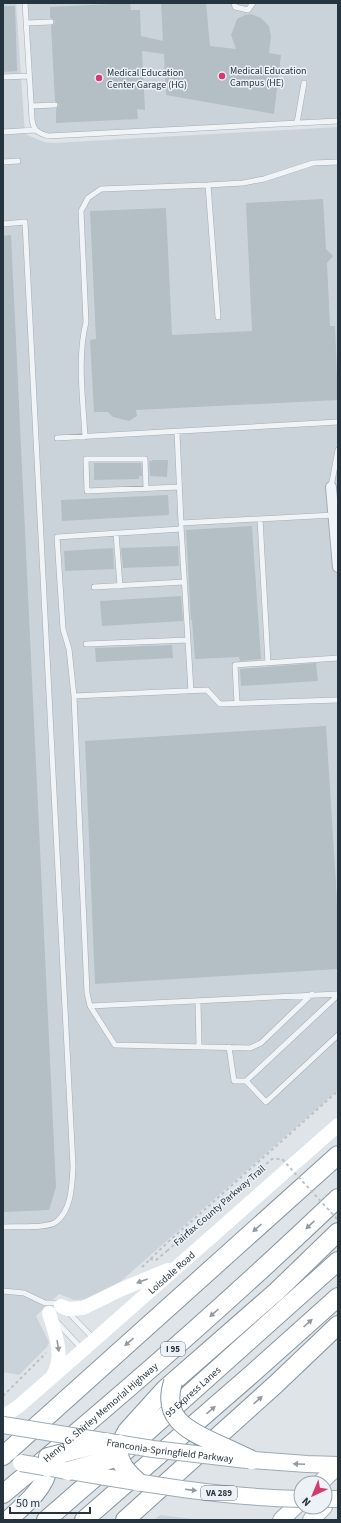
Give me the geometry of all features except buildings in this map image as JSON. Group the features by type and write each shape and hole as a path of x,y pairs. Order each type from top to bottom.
{"highway":[{"path":"3,1456 338,1155"},
{"name":"Henry G. Shirley Memorial Highway","path":"3,1494 160,1361 265,1267 338,1198"},
{"path":"8,1520 40,1487 52,1478 68,1471 118,1443 158,1397 177,1378 277,1291 338,1232"},
{"name":"95 Express Lanes","path":"46,1520 338,1261"},
{"path":"84,1520 338,1297"},
{"path":"125,1520 276,1384 338,1325"},
{"path":"177,1378 170,1391 170,1402 173,1414 181,1424 202,1437 252,1460"},
{"path":"40,1430 48,1462 46,1477 40,1487"},
{"path":"118,1443 126,1470 138,1482"},
{"path":"21,1463 48,1462 118,1443 153,1449"}],"main road":[{"name":"Loisdale Road","path":"3,1417 19,1406 189,1258 338,1125"},
{"path":"51,1377 57,1369 59,1359 52,1307 76,1309 89,1305 122,1289 167,1271 189,1258"},
{"name":"Franconia-Springfield Parkway","path":"3,1425 118,1443"},
{"name":"Franconia-Springfield Parkway","path":"153,1449 252,1460 338,1465"},
{"path":"3,1461 21,1463"},
{"name":"VA 289","path":"48,1462 68,1471 138,1482 224,1494 293,1499"},
{"path":"328,1475 338,1465"},
{"path":"281,1520 293,1508"}],"street":[{"path":"332,487 338,566"}],"lane":[{"path":"25,3 33,126 40,134 48,136 338,122"},
{"path":"234,3 235,7 248,10 253,3"},
{"path":"27,23 51,22"},
{"path":"3,77 29,76"},
{"path":"297,123 304,83"},
{"path":"31,106 56,105"},
{"path":"3,132 36,130"},
{"path":"3,162 18,161"},
{"path":"85,437 82,377 83,336 86,322 81,211 88,198 101,189 243,183 264,179 313,163 338,162"},
{"path":"208,185 218,317"},
{"path":"3,224 25,222 73,1166 72,1187 69,1200 63,1213 55,1222 45,1225 3,1227"},
{"path":"57,438 338,422"},
{"path":"176,432 191,691"},
{"path":"332,487 338,450"},
{"path":"146,488 145,459 86,459 86,491 179,487"},
{"path":"181,522 334,515"},
{"path":"260,519 268,663"},
{"path":"181,529 57,537 63,628 69,649 74,696 87,993 90,1006 115,1045 250,1048 261,1043 312,994"},
{"path":"116,533 120,586"},
{"path":"94,587 184,582"},
{"path":"86,644 188,640"},
{"path":"237,703 235,665 338,658"},
{"path":"74,696 207,690 220,704 338,700"},
{"path":"90,1006 312,994 338,994"},
{"path":"229,1047 234,1081 246,1081 338,994"},
{"path":"198,1001 199,1046"},
{"path":"246,1081 266,1102 338,1035"},
{"path":"3,1291 24,1293 72,1316 95,1339"},
{"path":"52,1307 83,1350"}],"path":[{"name":"Fairfax County Parkway Trail","path":"338,1091 150,1259 156,1260 167,1251 272,1159 282,1159 338,1220"},
{"path":"3,1396 46,1353"}],"shaded area":[{"path":"3,3 16,3 25,134 44,142 53,143 338,127 338,1090 120,1282 88,1299 74,1300 59,1294 36,1316 49,1342 47,1347 19,1375 3,1372"},
{"path":"24,3 338,3 338,122 48,136 36,130 32,119"},
{"path":"160,1515 201,1520 154,1520"}],"place":[{"name":"Medical Education Campus (HE)","path":"222,76"},
{"name":"Medical Education Center Garage (HG)","path":"99,78"}]}
